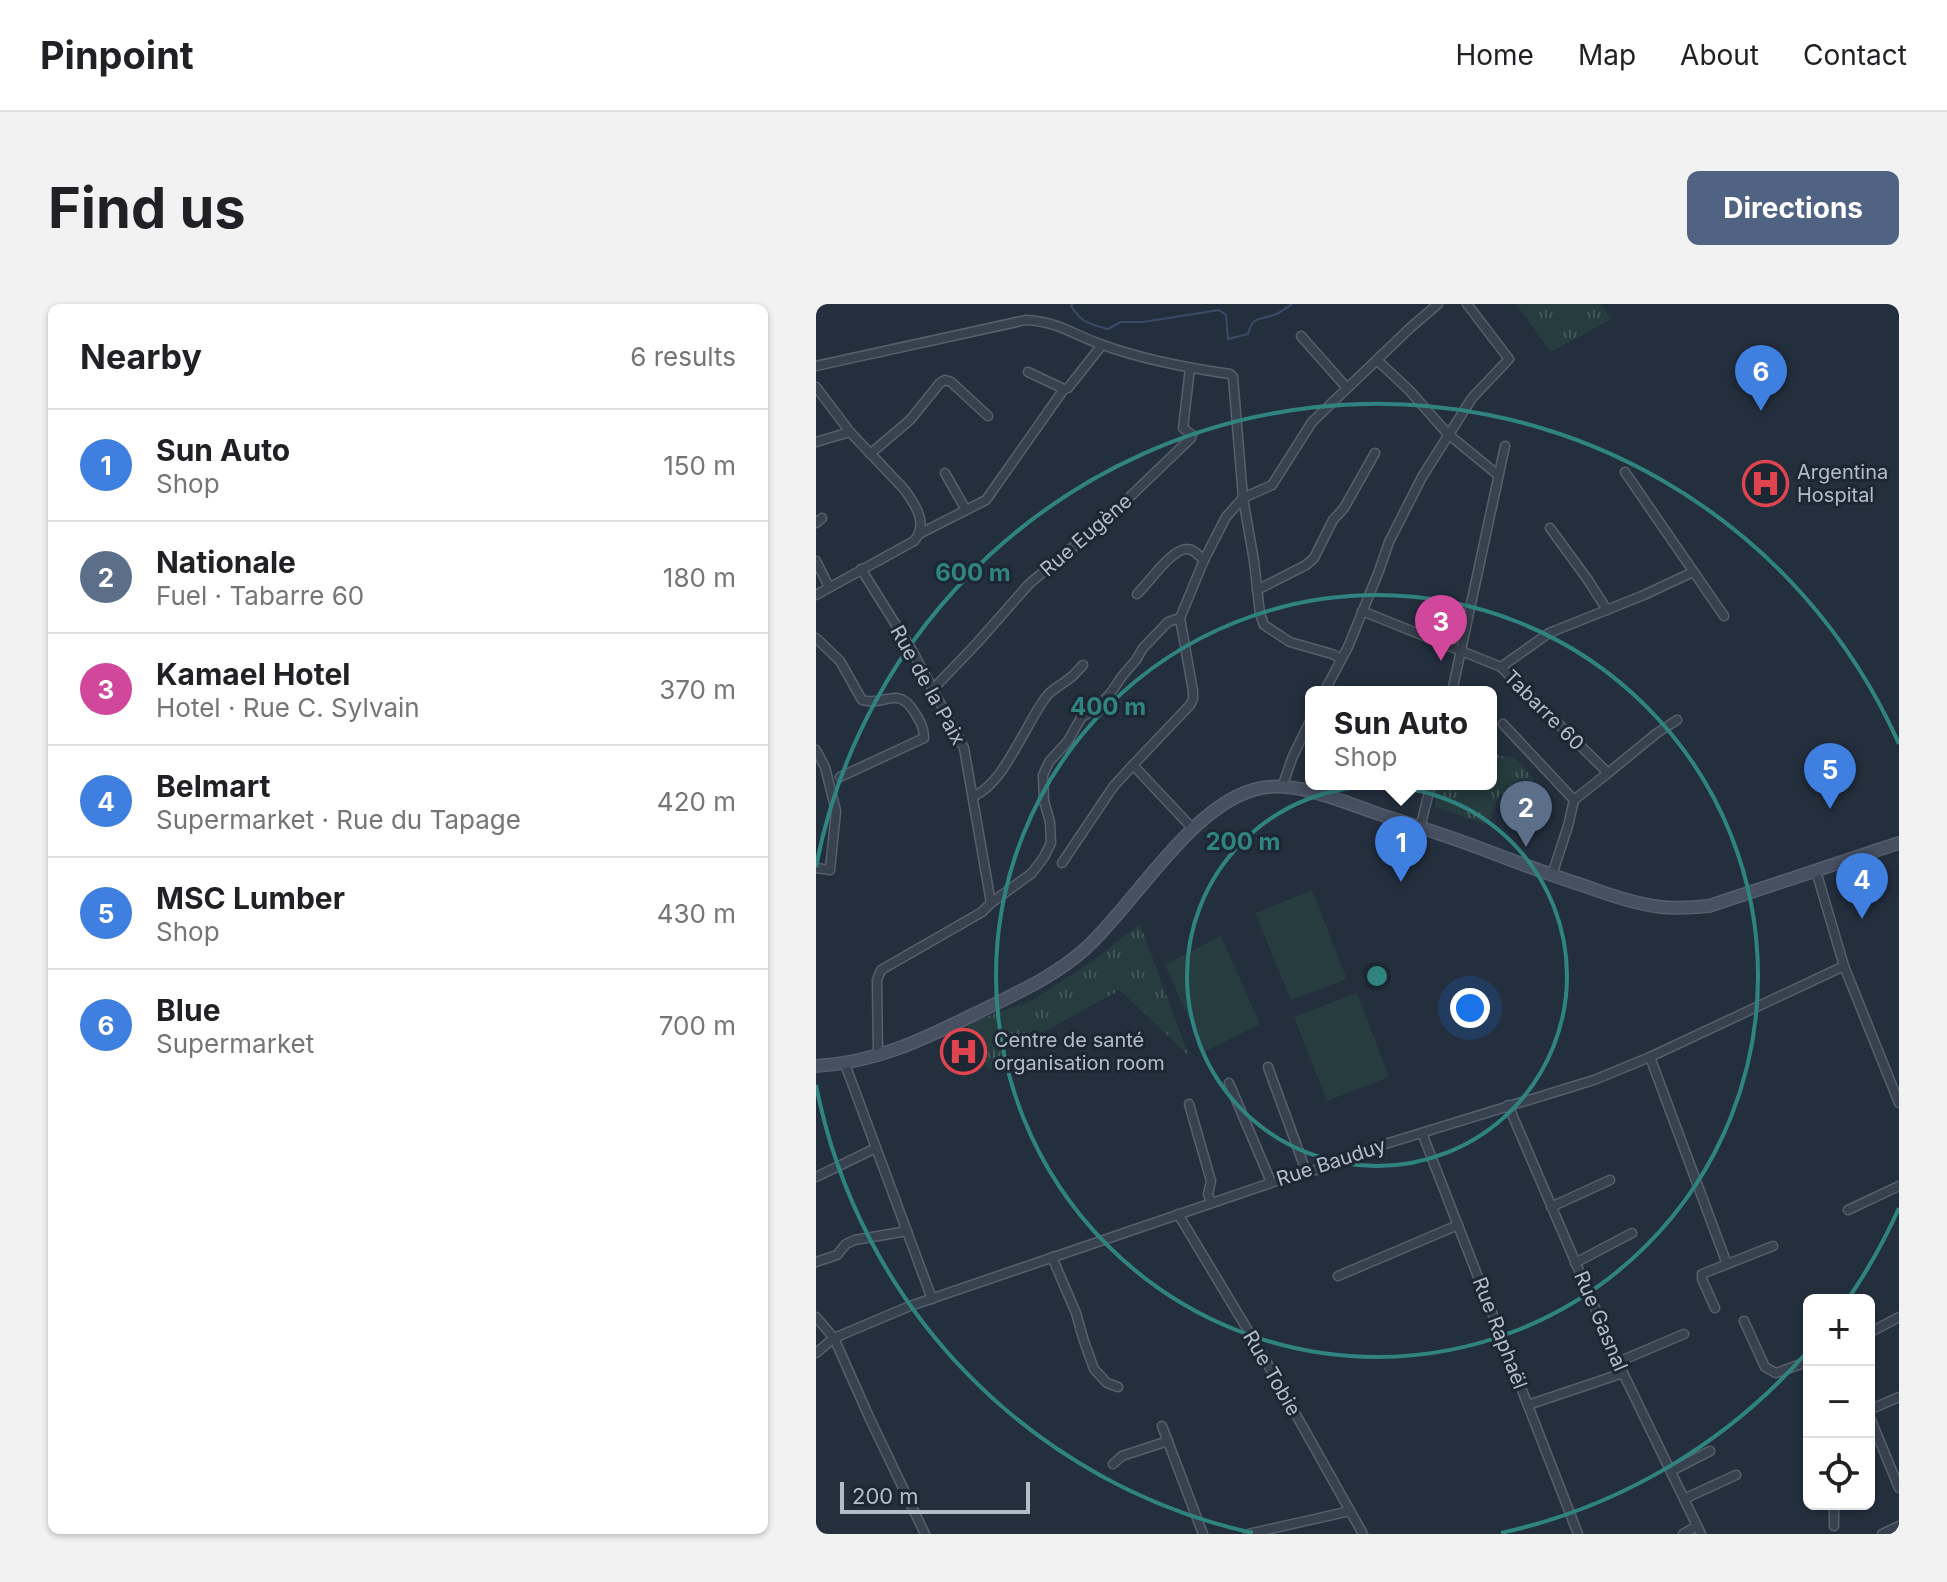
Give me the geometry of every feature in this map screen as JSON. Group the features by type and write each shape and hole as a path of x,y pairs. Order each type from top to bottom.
{"main road":[{"path":"816,1066 845,1064 909,1045 1034,985 1062,968 1107,927 1153,870 1193,829 1216,810 1246,792 1262,787 1282,787 1331,798 1636,903 1680,908 1709,906 1899,843"}],"street":[{"path":"1062,863 1113,787 1193,699 1180,618 1226,517 1243,498 1272,485 1312,422 1438,304"},
{"path":"1327,686 1348,647 1389,542 1422,477 1472,398 1509,359 1467,304"},
{"path":"816,366 1026,320 1044,321 1102,345 1190,368 1230,374 1233,377 1243,498 1264,625 1290,642 1341,659"},
{"path":"1301,336 1347,388"},
{"path":"816,595 914,541 921,533 986,500 1064,389 1102,345"},
{"path":"1377,360 1448,434 1498,475"},
{"name":"Rue Eugène","path":"933,689 1029,584 1111,515 1191,438 1192,435 1183,428 1190,368"},
{"path":"1028,372 1064,389"},
{"path":"870,454 910,420 945,380 988,416"},
{"path":"816,387 850,432 904,489 921,524 921,533"},
{"path":"816,442 850,432"},
{"path":"1453,686 1505,446"},
{"path":"1257,590 1314,558 1333,520 1344,508 1375,453"},
{"path":"1625,472 1724,616"},
{"path":"945,473 966,510"},
{"path":"1550,528 1607,610"},
{"path":"1137,594 1166,561 1183,550 1188,549 1204,560"},
{"path":"816,561 829,587"},
{"name":"Rue de la Paix","path":"861,569 913,652 964,748 991,903"},
{"path":"1501,667 1549,633 1693,572"},
{"name":"Tabarre 60","path":"1362,611 1501,667 1608,773"},
{"path":"878,1056 877,980 881,970 982,912 1032,873 1051,843 1043,775 1049,762 1068,741 1081,718 1110,694 1143,648 1168,622 1180,618"},
{"path":"816,638 840,661 862,700 871,703 894,697 905,699 924,731 924,738 840,777"},
{"path":"973,796 982,793 998,775 1045,699 1083,665"},
{"path":"1552,875 1574,800 1677,720"},
{"path":"1503,724 1574,800"},
{"path":"1282,787 1305,731"},
{"path":"816,750 825,767 836,811 830,870 816,868"},
{"path":"1133,765 1193,829"},
{"path":"1420,828 1430,790"},
{"path":"1816,871 1844,966 1899,1103"},
{"name":"Rue Bauduy","path":"816,1353 834,1338 910,1306 1211,1202 1316,1170 1356,1153 1594,1080 1844,966"},
{"path":"1650,1057 1727,1264"},
{"path":"845,1064 932,1299"},
{"path":"1268,1067 1306,1171"},
{"path":"1229,1083 1271,1182"},
{"path":"1189,1104 1211,1181 1208,1194 1211,1202"},
{"name":"Rue Gasnal","path":"1508,1105 1618,1362 1699,1530"},
{"name":"Rue Raphaël","path":"1422,1133 1578,1534"},
{"path":"816,1177 876,1148"},
{"path":"1551,1207 1610,1180"},
{"path":"1848,1210 1899,1186"},
{"name":"Rue Tobie","path":"1178,1214 1258,1347 1363,1534"},
{"path":"1338,1276 1458,1225"},
{"path":"816,1262 837,1255 846,1244 855,1240 907,1231"},
{"path":"1575,1263 1632,1233"},
{"path":"1715,1308 1701,1276 1773,1246"},
{"path":"1052,1257 1076,1313 1094,1369 1104,1381 1118,1387"},
{"path":"816,1317 834,1338 925,1534"},
{"path":"1875,1330 1899,1317"},
{"path":"1744,1321 1765,1367 1776,1373 1803,1363"},
{"path":"1618,1362 1684,1334"},
{"path":"1528,1405 1623,1373"},
{"path":"1875,1410 1899,1397"},
{"path":"1162,1426 1203,1534"},
{"path":"1875,1428 1899,1488"},
{"path":"1113,1464 1122,1456 1168,1441"},
{"path":"1671,1471 1710,1451"},
{"path":"1684,1499 1736,1475"},
{"path":"1834,1510 1834,1526"},
{"path":"1248,1534 1350,1511"},
{"path":"1882,1534 1899,1526"},
{"path":"1683,1534 1699,1530"}],"green space":[{"path":"1516,304 1601,304 1611,319 1551,352"},
{"path":"1497,755 1515,758 1535,780 1516,800 1500,794 1488,825 1435,807 1435,790 1497,790"},
{"path":"1312,890 1347,979 1291,1000 1255,913"},
{"path":"1140,924 1189,1056 1120,990 1047,1030 1009,1043 1002,1061 989,1070 966,1024 1031,1001 1091,962"},
{"path":"1221,936 1260,1024 1204,1052 1165,965"},
{"path":"1357,993 1389,1077 1327,1101 1294,1017"}],"waterway":[{"path":"1073,304 1071,306 1083,319 1108,329 1121,322 1143,322 1219,310 1226,315 1228,339 1248,334 1254,321 1276,314 1292,304"}],"place":[{"name":"Blue","path":"1761,411"},
{"name":"Argentina Hospital","path":"1766,483"},
{"name":"Kamael Hotel","path":"1441,661"},
{"name":"MSC Lumber","path":"1830,809"},
{"name":"Nationale","path":"1526,847"},
{"name":"Sun Auto","path":"1401,882"},
{"name":"Belmart","path":"1862,919"},
{"name":"Centre de santé organisation room","path":"963,1052"}]}
